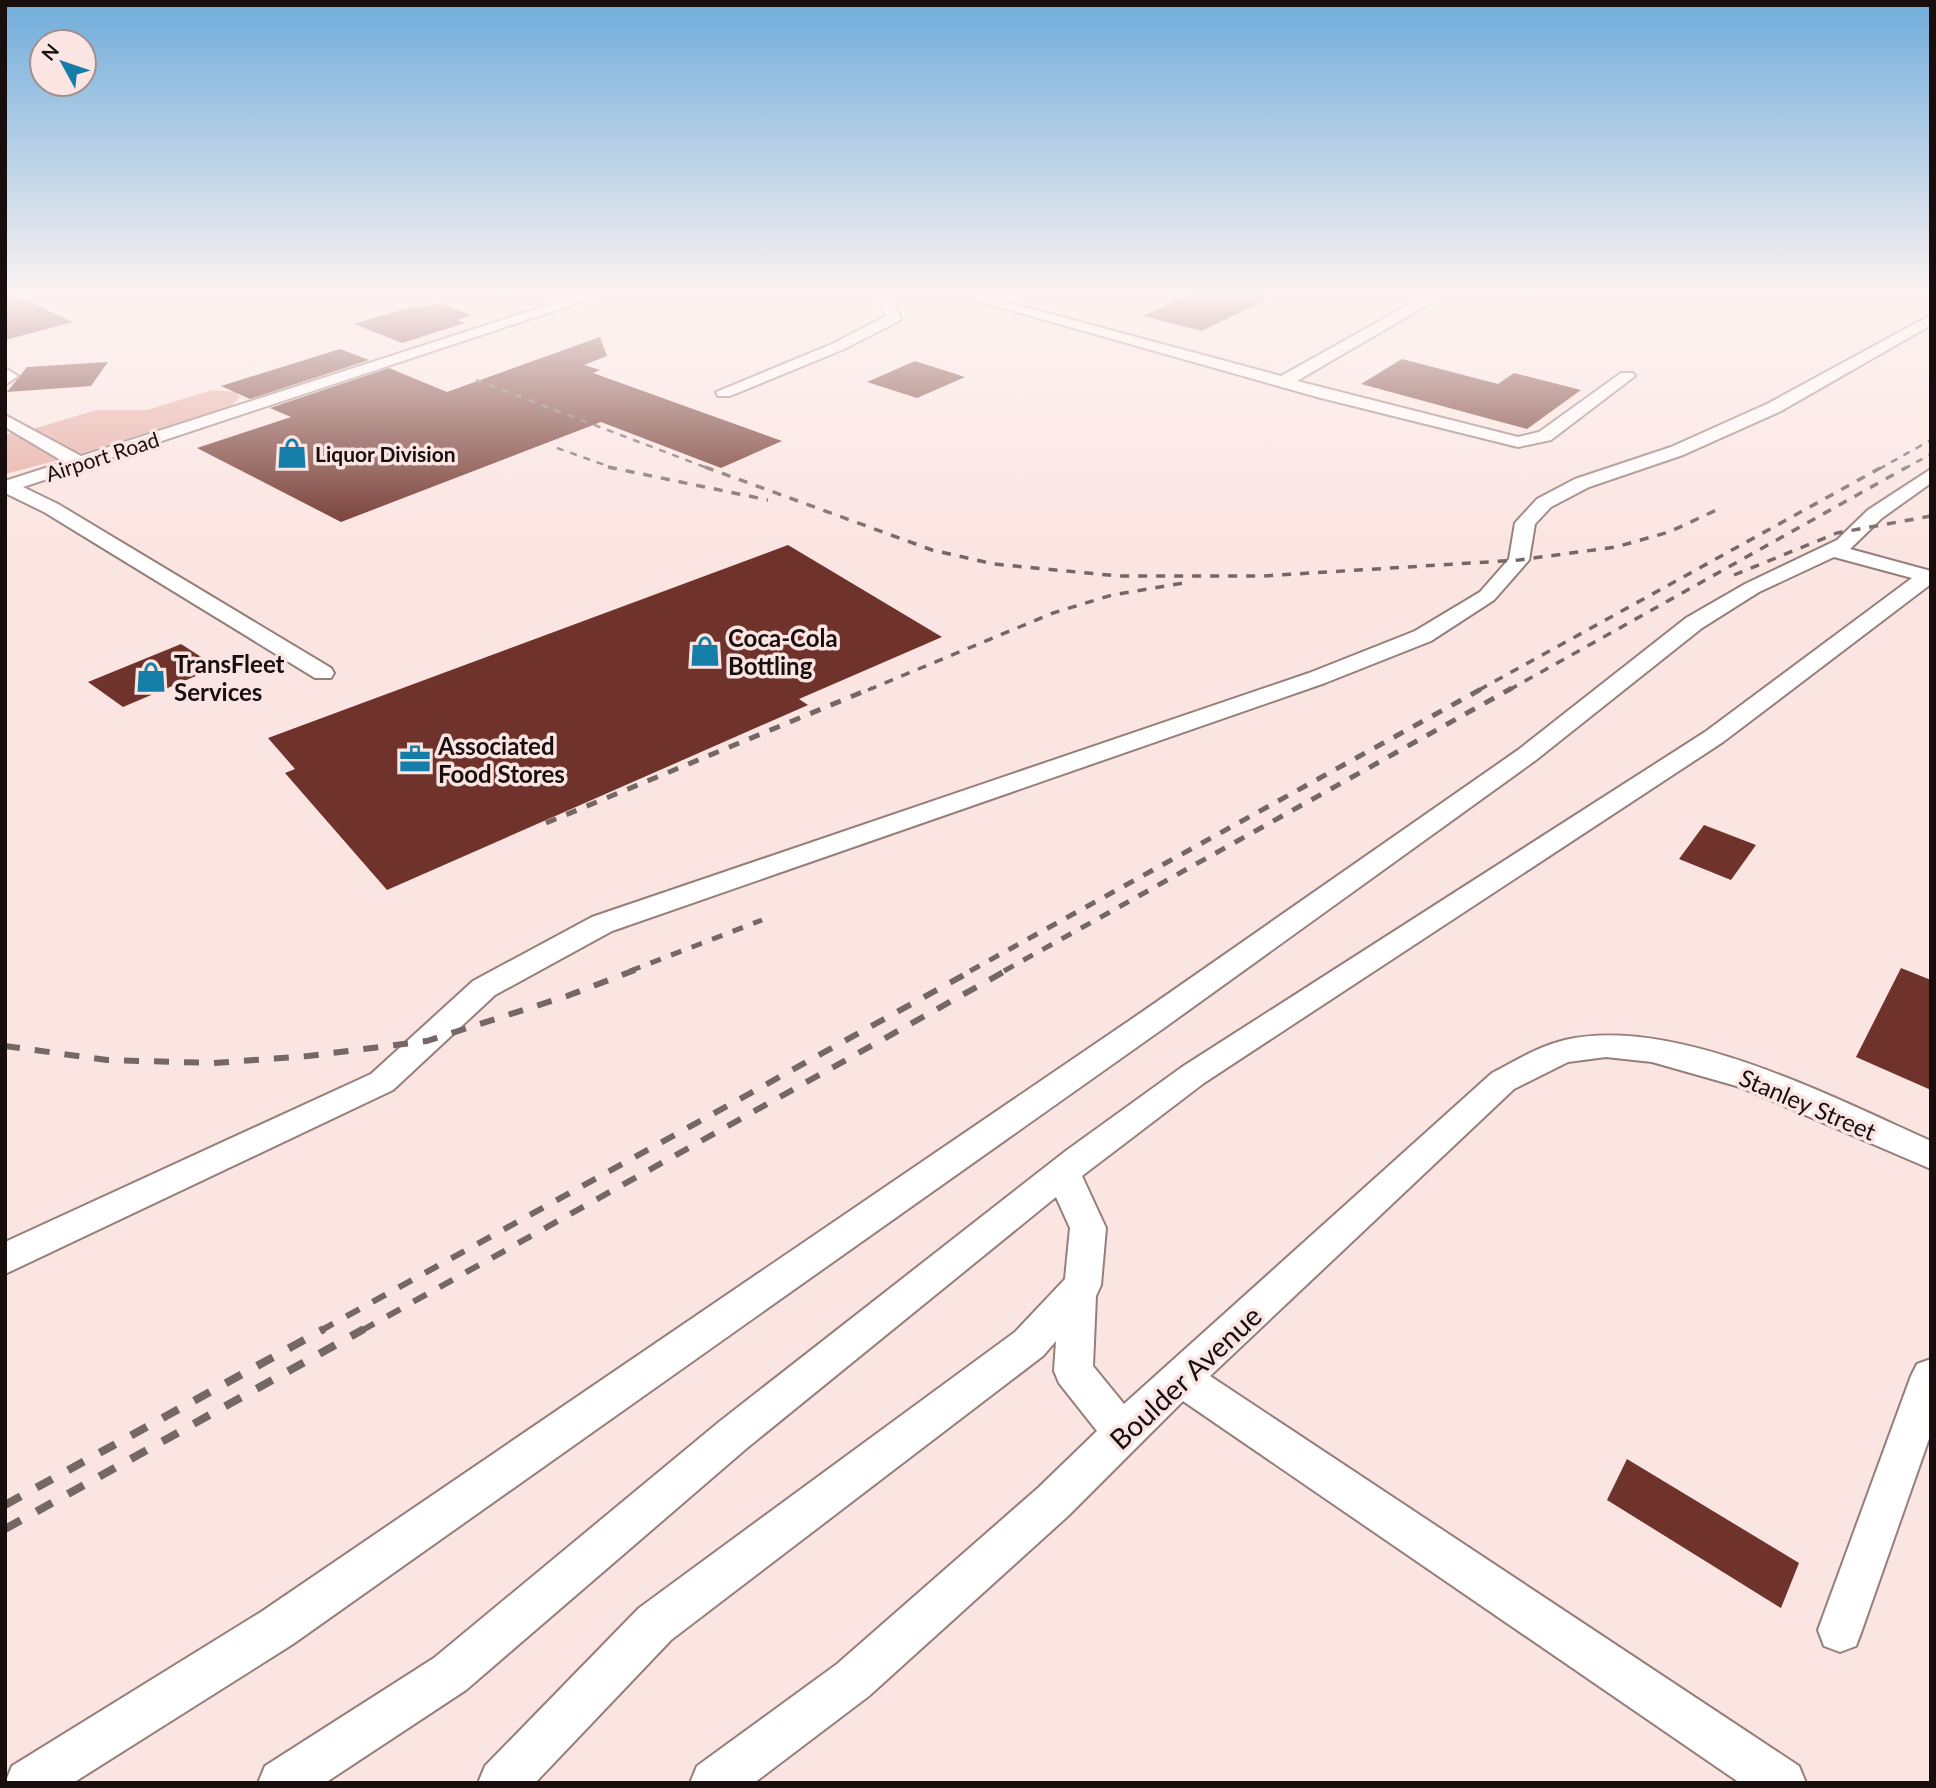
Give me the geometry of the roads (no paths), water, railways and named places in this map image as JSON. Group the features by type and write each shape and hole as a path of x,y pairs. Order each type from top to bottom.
{"street":[{"name":"Airport Road","path":"6,487 339,378"},
{"path":"724,392 757,378"},
{"path":"1270,378 1518,442 1545,436 1624,378"},
{"path":"1283,382 1289,378"},
{"path":"5,1259 382,1082 484,988 602,923 1317,678 1423,636 1487,596 1519,561 1525,523 1544,503 1582,483 1677,451 1775,407 1826,378"},
{"path":"5,420 79,463"},
{"path":"29,1783 277,1628 1130,1036 1527,755 1694,623 1752,588 1844,544 1875,514 1931,474"},
{"name":"Airport Road","path":"6,487 51,508 323,673"},
{"path":"1832,550 1929,577"},
{"path":"282,1783 450,1674 733,1435 1063,1173 1194,1075 1714,737 1929,577"},
{"name":"Boulder Avenue","path":"714,1783 853,1680 1054,1502 1181,1378 1503,1081 1566,1051 1606,1046 1683,1057"},
{"name":"Stanley Street","path":"1683,1057 1763,1081 1931,1156"},
{"path":"502,1783 655,1624 1029,1344 1083,1285 1088,1228 1063,1173"},
{"path":"1077,1291 1073,1371 1123,1433"},
{"path":"1840,1630 1931,1376"},
{"path":"1181,1378 1783,1783"}],"railway":[{"path":"476,380 710,469"},
{"path":"1879,469 1931,440"},
{"path":"557,448 614,468"},
{"path":"1904,469 1931,454"},
{"path":"608,467 614,468"},
{"path":"705,467 932,550 994,564 1118,576 1263,576 1519,560 1616,547 1669,532 1723,507"},
{"path":"1479,690 1882,467"},
{"path":"1509,690 1907,467"},
{"path":"614,468 768,500"},
{"path":"1734,575 1837,533 1931,516"},
{"path":"868,690 1053,613 1112,595 1183,583"},
{"path":"546,823 872,688"},
{"path":"970,971 1483,688"},
{"path":"1004,971 1512,688"},
{"path":"630,971 762,920"},
{"path":"5,1046 107,1060 214,1063 308,1056 427,1041 567,996 635,970"},
{"path":"320,1331 973,970"},
{"path":"361,1331 1007,970"},
{"path":"5,1505 324,1329"},
{"path":"5,1529 364,1329"}],"place":[{"name":"Liquor Division","path":"292,453"},
{"name":"Coca-Cola Bottling","path":"705,651"},
{"name":"TransFleet Services","path":"151,677"},
{"name":"Associated Food Stores","path":"415,759"}]}
